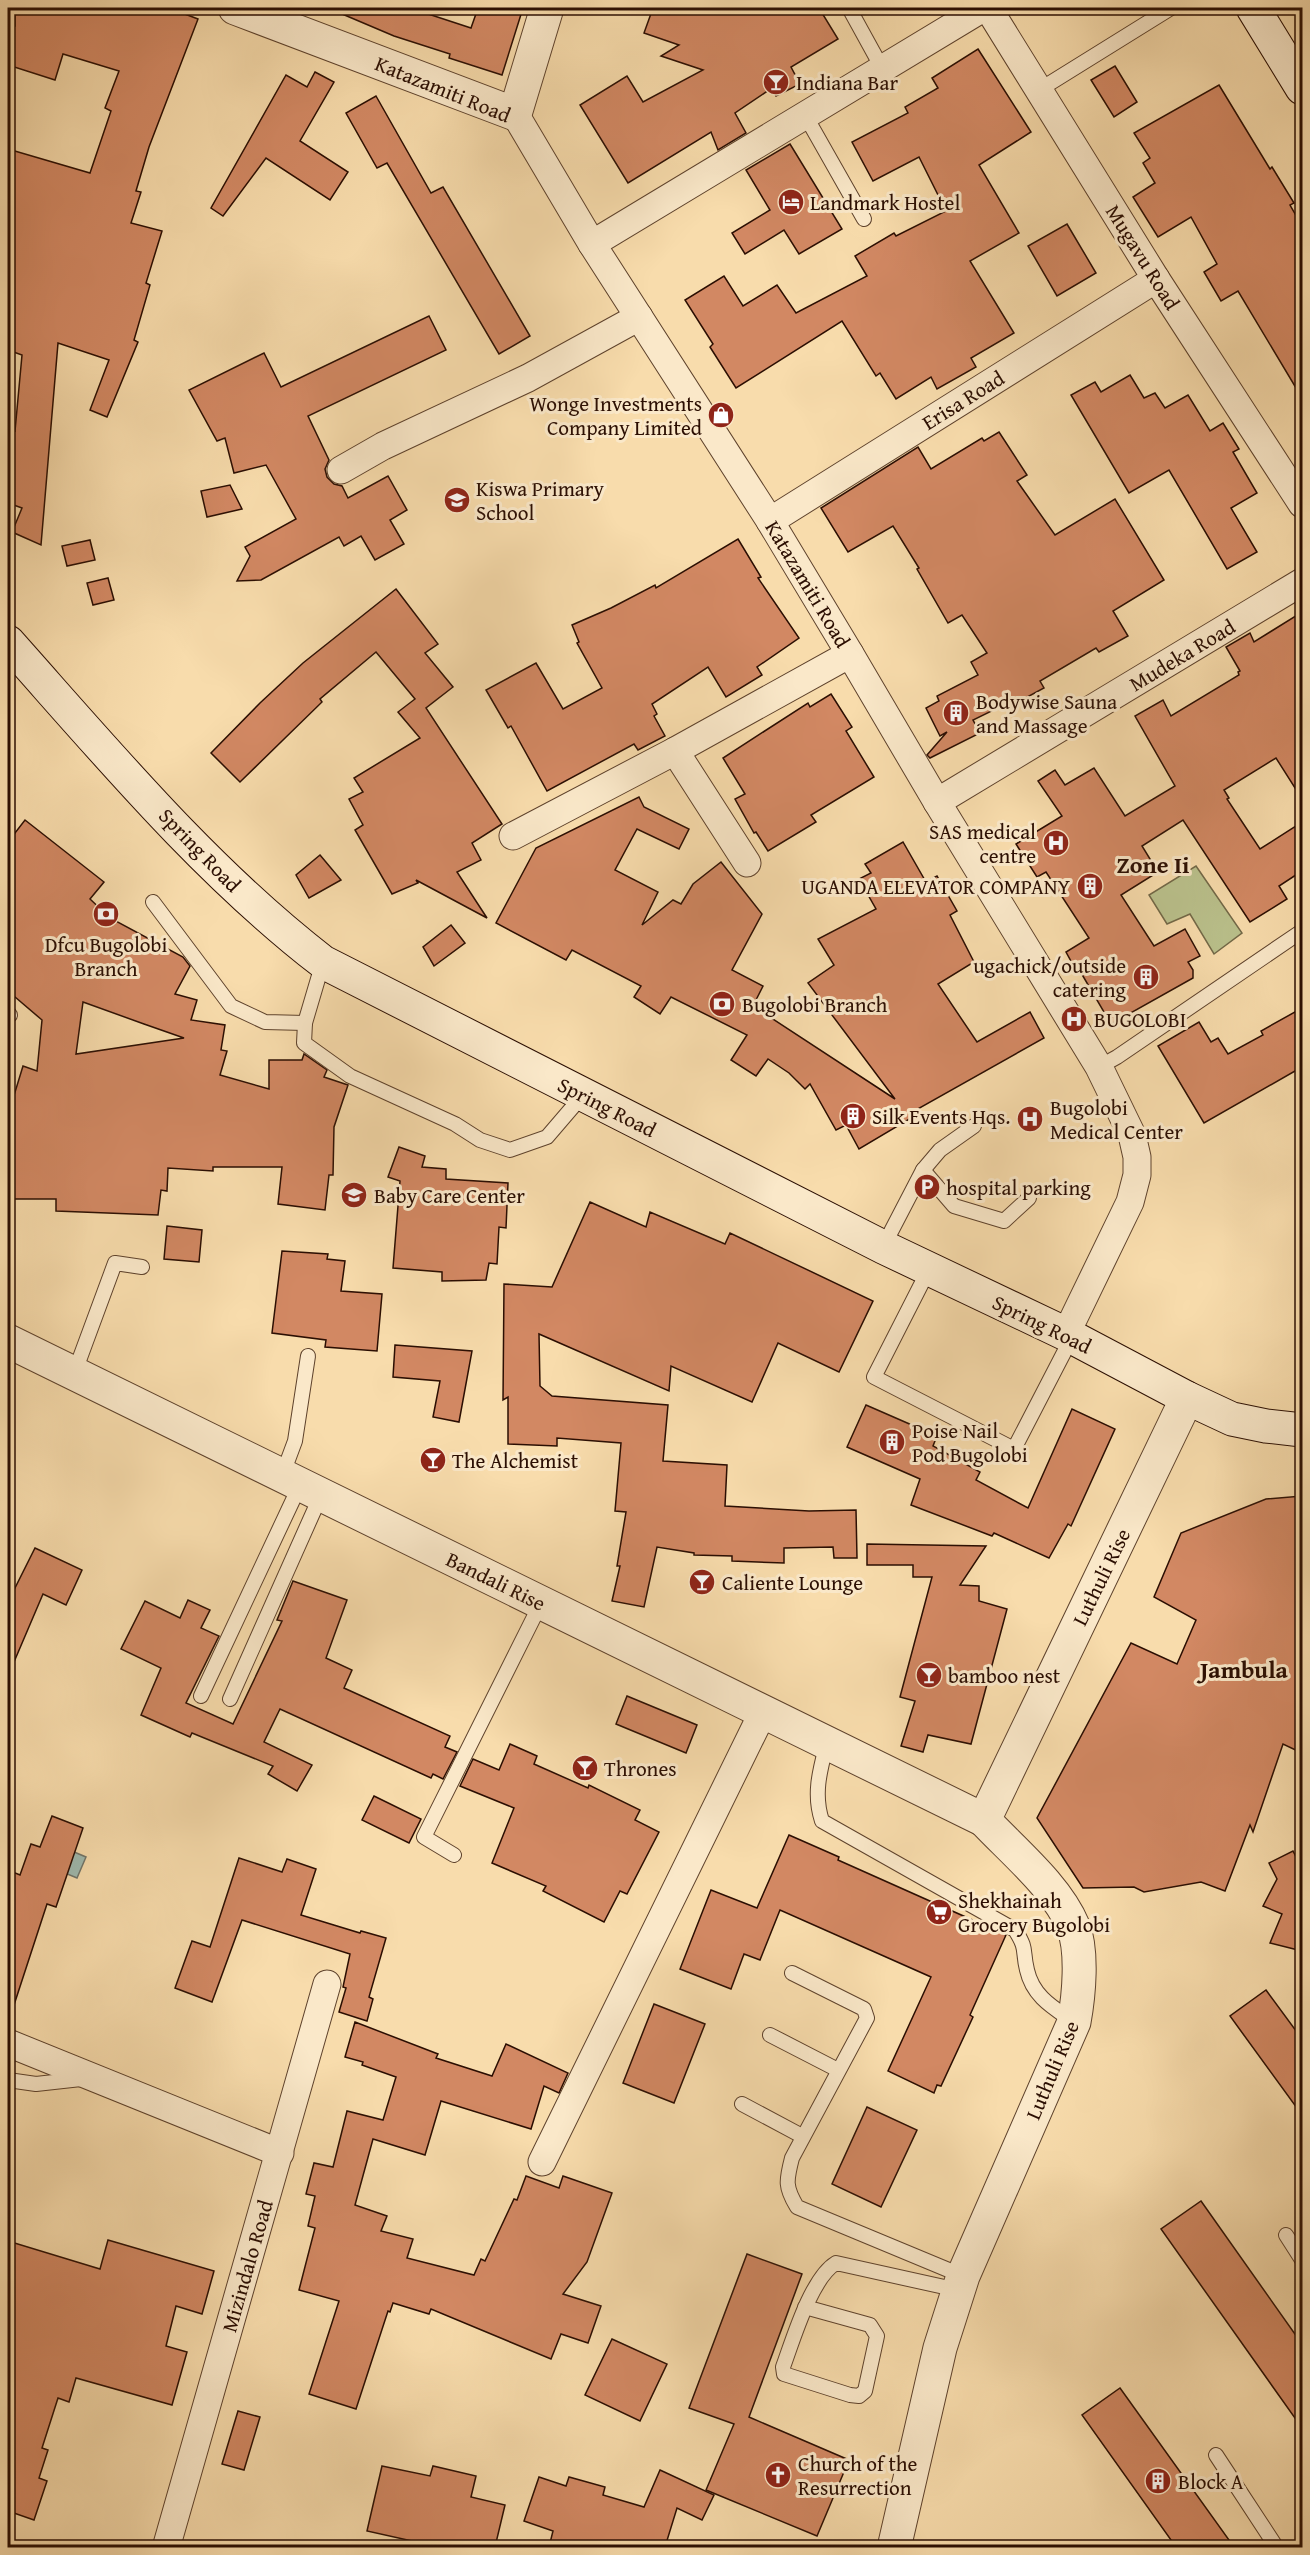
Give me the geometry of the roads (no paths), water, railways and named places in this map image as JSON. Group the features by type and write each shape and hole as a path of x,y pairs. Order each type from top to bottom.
{"street":[{"name":"Katazamiti Road","path":"235,8 283,16 515,114 592,244 770,521 937,802 1099,1067 1132,1135 1137,1157 1137,1175 1130,1202 1069,1336"},
{"path":"515,114 547,8"},
{"path":"592,244 983,8"},
{"name":"Mugavu Road","path":"988,8 1156,279 1302,504"},
{"path":"1253,8 1302,88"},
{"name":"Erisa Road","path":"770,521 1156,279"},
{"path":"341,470 383,446 528,378 639,317"},
{"name":"Mudeka Road","path":"937,802 1302,582"},
{"name":"Spring Road","path":"8,642 226,880 282,931 323,962 883,1247 1069,1336 1187,1398 1232,1419 1302,1430"},
{"path":"513,836 675,752 850,654"},
{"path":"675,752 747,863"},
{"name":"Bandali Rise","path":"8,1341 984,1820"},
{"name":"Luthuli Rise","path":"894,2547 940,2348 961,2283 1074,2022 1079,1997 1078,1955 1073,1927 1053,1893 984,1820 1187,1398"},
{"path":"542,2162 763,1712"},
{"name":"Mizindalo Road","path":"166,2547 327,1984"},
{"path":"8,2043 280,2153"}],"lane":[{"path":"849,8 882,69"},
{"path":"1039,90 1171,8"},
{"path":"805,115 864,219"},
{"path":"153,902 231,1006 264,1022 305,1023"},
{"path":"1099,1067 1302,931"},
{"path":"323,962 305,1023 304,1043 350,1076 455,1124 480,1140 510,1150 547,1137 583,1095"},
{"path":"883,1247 923,1170 940,1150 974,1126"},
{"path":"923,1170 954,1206 1004,1221 1029,1198"},
{"path":"74,1374 115,1263 142,1267"},
{"path":"930,1269 874,1377 1014,1449 1069,1336"},
{"path":"230,1699 301,1485 296,1441 308,1356"},
{"path":"201,1696 301,1485"},
{"path":"454,1855 424,1837 541,1603"},
{"path":"828,1743 818,1780 818,1809 822,1821 1015,1930 1025,1945 1026,1970 1035,1992 1074,2022"},
{"path":"792,1973 864,2008 867,2018 802,2136 792,2158 787,2178 788,2191 797,2207 961,2283"},
{"path":"770,2035 838,2070"},
{"path":"8,2080 36,2084 96,2077"},
{"path":"742,2104 802,2136"},
{"path":"1286,2235 1302,2260"},
{"path":"805,2307 870,2325 878,2336 866,2391 859,2396 850,2396 784,2374 783,2367 805,2307 829,2268 836,2263 961,2283"},
{"path":"1216,2455 1277,2547"}],"place":[{"name":"Indiana Bar","path":"776,82"},
{"name":"Landmark Hostel","path":"791,202"},
{"name":"Wonge Investments Company Limited","path":"721,415"},
{"name":"Kiswa Primary School","path":"457,500"},
{"name":"Bodywise Sauna and Massage","path":"956,713"},
{"name":"SAS medical centre","path":"1056,843"},
{"name":"UGANDA ELEVATOR COMPANY","path":"1090,886"},
{"name":"Dfcu Bugolobi Branch","path":"106,914"},
{"name":"ugachick/outside catering","path":"1146,977"},
{"name":"Bugolobi Branch","path":"722,1004"},
{"name":"BUGOLOBI","path":"1074,1019"},
{"name":"Silk Events Hqs.","path":"853,1116"},
{"name":"Bugolobi Medical Center","path":"1030,1119"},
{"name":"hospital parking","path":"927,1187"},
{"name":"Baby Care Center","path":"354,1195"},
{"name":"Poise Nail Pod Bugolobi","path":"892,1442"},
{"name":"The Alchemist","path":"433,1460"},
{"name":"Caliente Lounge","path":"702,1582"},
{"name":"bamboo nest","path":"929,1675"},
{"name":"Thrones","path":"585,1768"},
{"name":"Shekhainah Grocery Bugolobi","path":"939,1912"},
{"name":"Church of the Resurrection","path":"778,2475"},
{"name":"Block A","path":"1158,2481"}],"district":[{"name":"Zone Ii","path":"1153,864"},
{"name":"Jambula","path":"1244,1669"}]}
